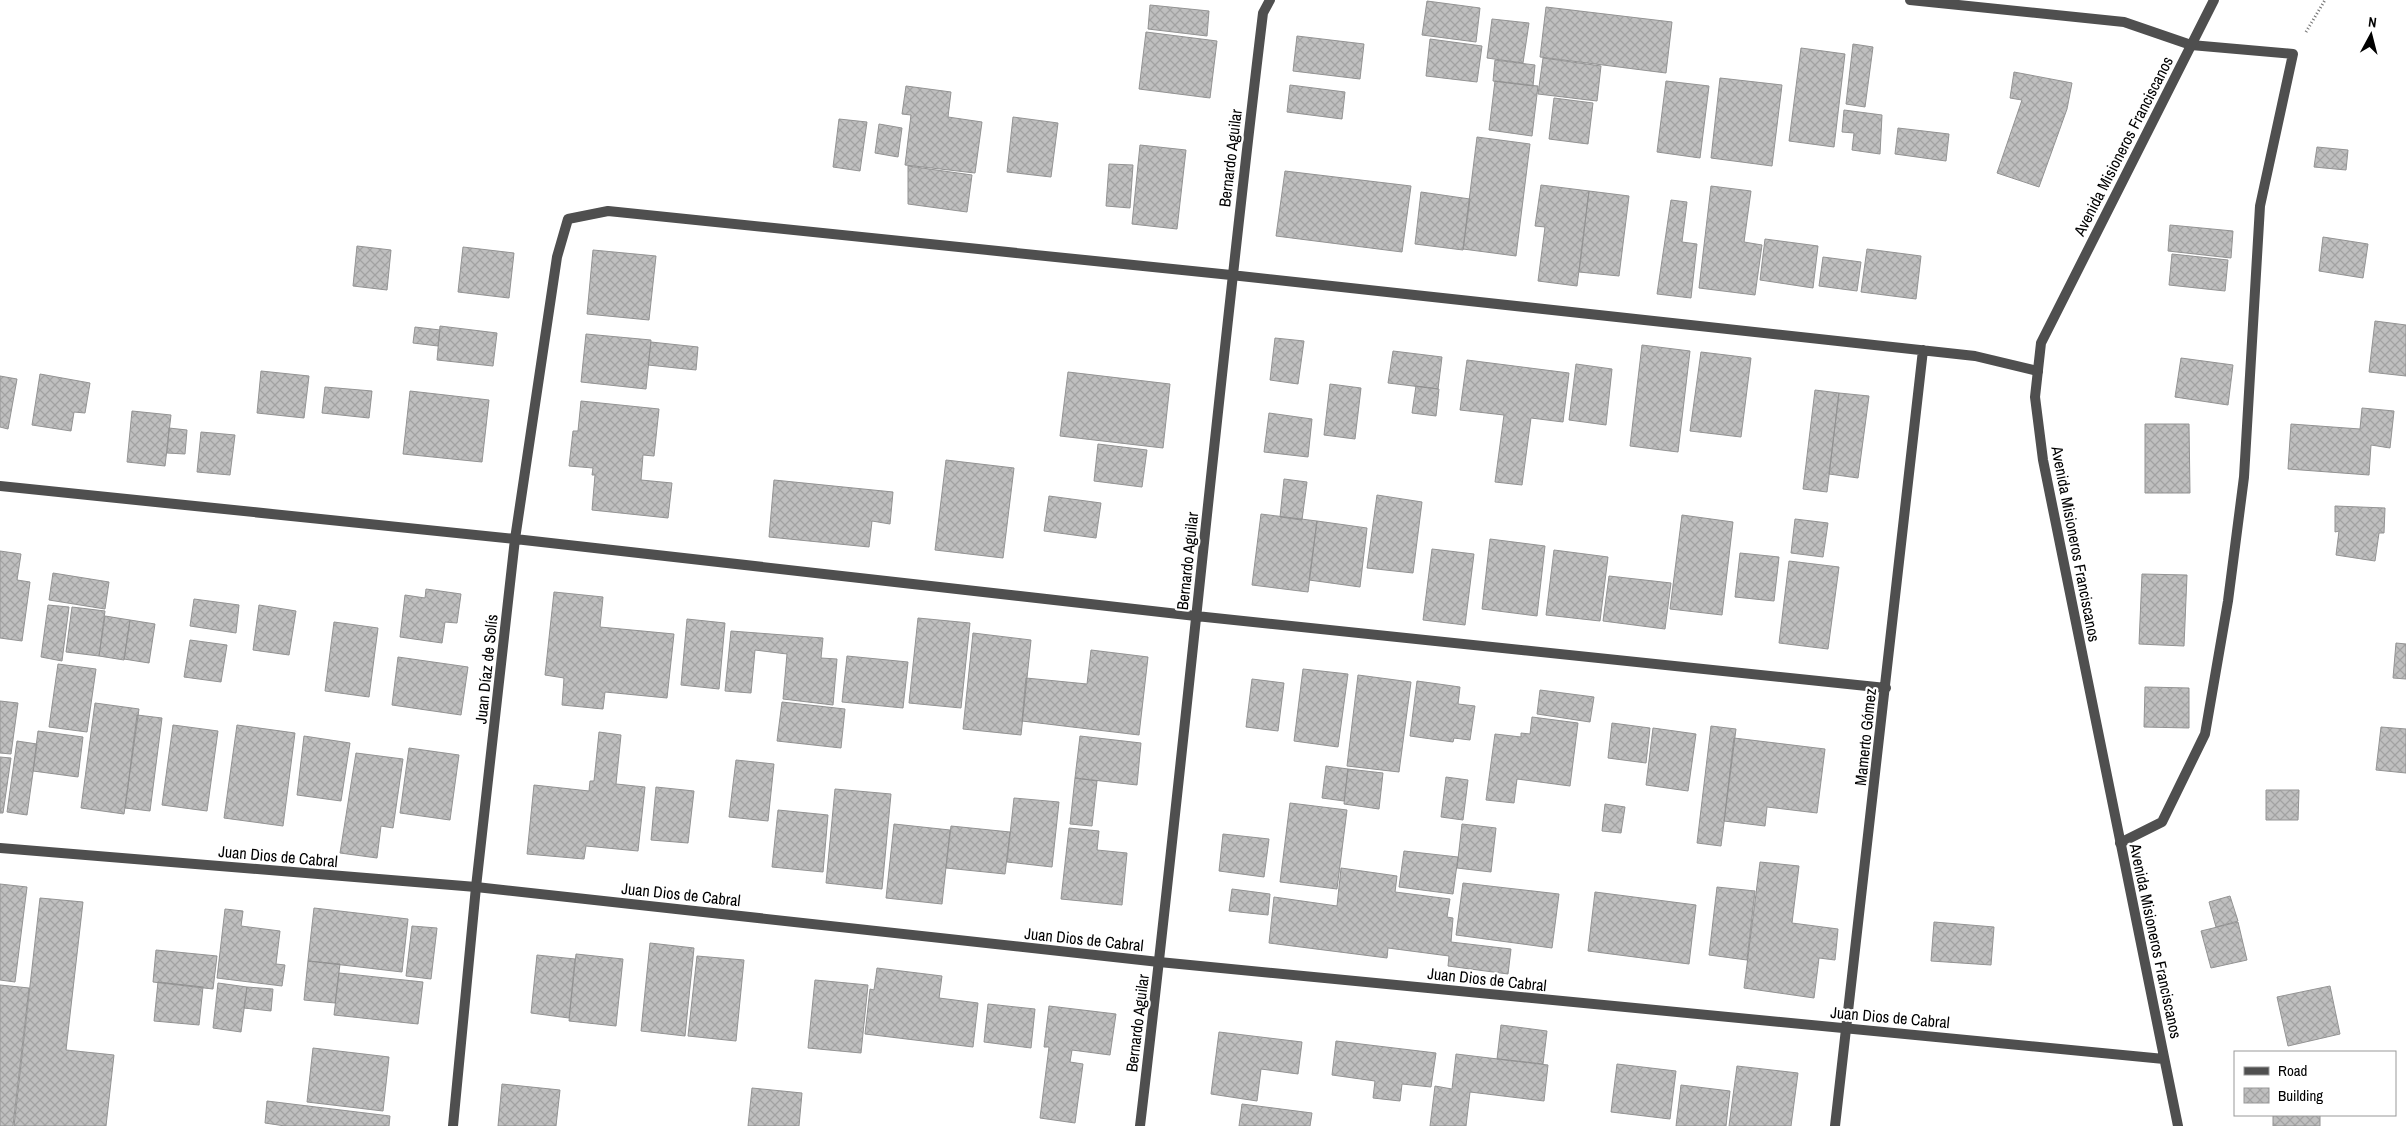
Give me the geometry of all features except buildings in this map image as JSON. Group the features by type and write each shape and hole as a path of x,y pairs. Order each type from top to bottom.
{"street":[{"name":"Bernardo Aguilar","path":"1140,1126 1160,962 1231,275 1263,13 1270,0"},
{"path":"1910,0 2124,22 2191,45 2293,54 2260,206 2244,476 2228,601 2205,734 2162,822 2120,843"},
{"name":"Avenida Misioneros Franciscanos","path":"2178,1126 2043,460 2034,398 2041,343 2214,0"},
{"name":"Juan Díaz de Solís","path":"453,1126 476,887 515,539 557,257 568,219 608,211 1231,275"},
{"path":"1231,275 1975,356 2038,370"},
{"name":"Mamerto Gómez","path":"1835,1126 1923,350"},
{"path":"0,486 515,539 1196,616 1886,688"},
{"name":"Juan Dios de Cabral","path":"0,848 476,887 1160,962 2164,1059"}],"path":[{"path":"2293,54 2325,0"}]}
